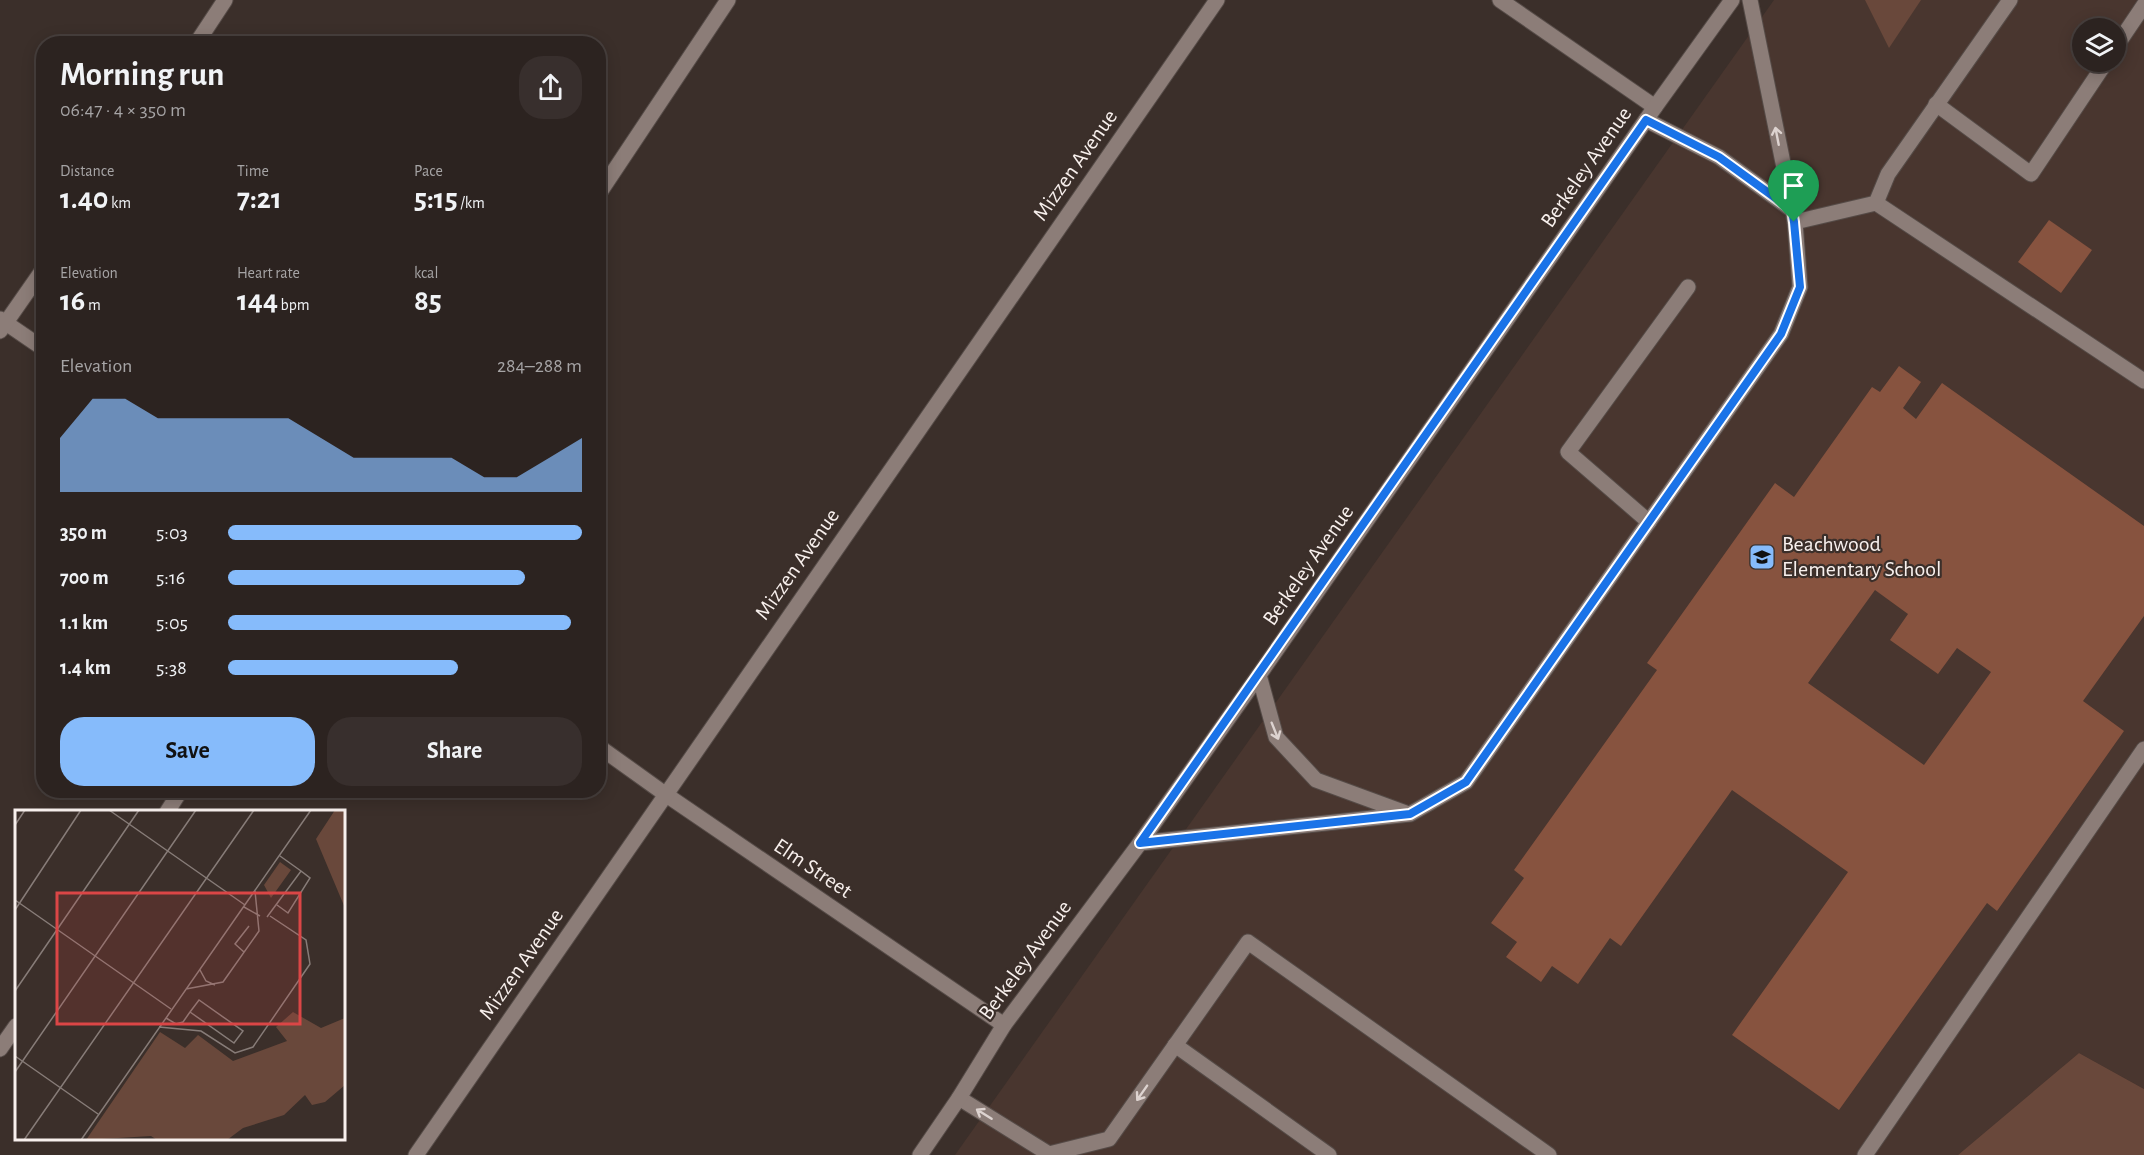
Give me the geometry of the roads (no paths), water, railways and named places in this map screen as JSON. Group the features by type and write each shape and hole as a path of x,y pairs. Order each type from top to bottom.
{"street":[{"path":"201,36 225,0"},
{"path":"606,183 728,0"},
{"name":"Mizzen Avenue","path":"416,1155 1217,0"},
{"path":"1500,0 1651,114 1719,157 1793,216 1876,203 2144,381"},
{"name":"Berkeley Avenue","path":"920,1155 959,1098 1004,1025 1140,843 1732,0"},
{"path":"1140,843 1410,814 1466,782 1781,334 1800,287 1793,216 1750,0"},
{"path":"1876,203 1888,174 2010,0"},
{"path":"2126,31 2144,4"},
{"path":"1936,105 2031,174 2099,72"},
{"path":"36,278 2,324 36,344"},
{"path":"1649,522 1568,452 1688,287"},
{"path":"1258,675 1276,737 1316,780 1410,814"},
{"path":"1864,1155 2144,749"},
{"name":"Elm Street","path":"606,752 1004,1025"},
{"path":"959,1098 1049,1154 1109,1139 1248,942 1549,1155"},
{"path":"0,1050 15,1028"},
{"path":"1175,1045 1329,1155"}],"place":[{"name":"Beachwood Elementary School","path":"1762,557"}]}
